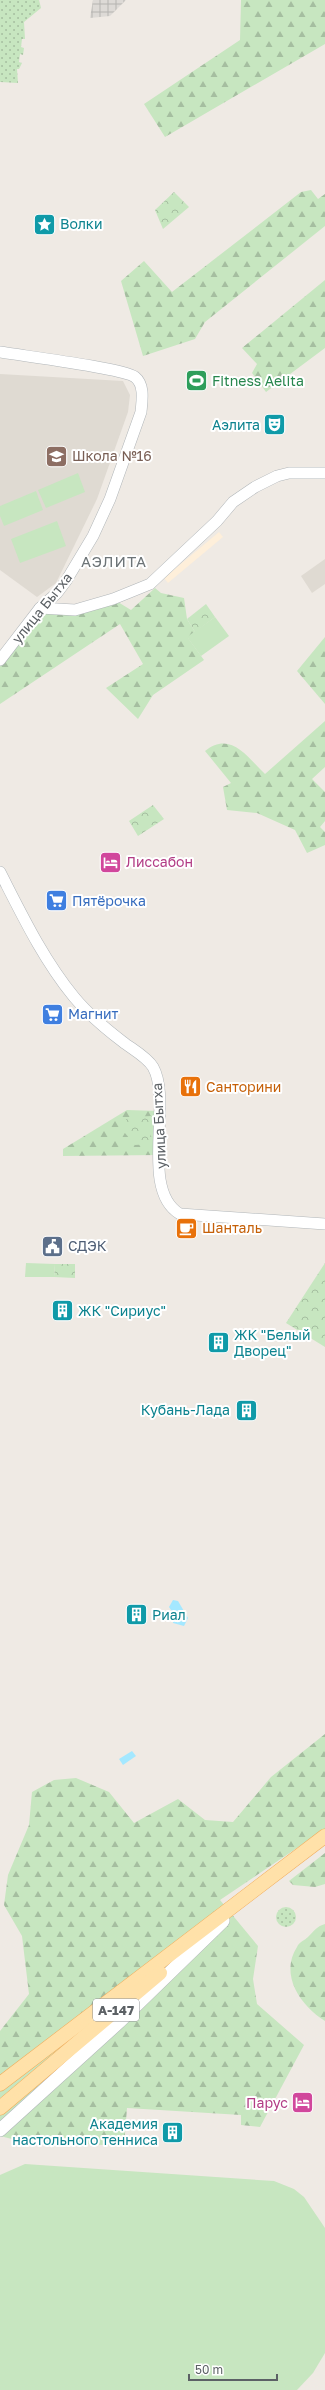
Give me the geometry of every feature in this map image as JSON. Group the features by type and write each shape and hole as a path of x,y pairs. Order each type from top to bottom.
{"main road":[{"name":"А-147","path":"0,2108 226,1916 325,1836"},
{"name":"А-147","path":"0,2084 226,1916"},
{"name":"А-147","path":"0,2130 130,2011 226,1916"}],"street":[{"name":"улица Бытха","path":"0,352 100,368 134,377 142,391 141,412 110,499 93,536 66,581 57,593 40,608 0,660"},
{"path":"40,608 75,610 113,599 150,584 217,521 233,502 255,487 276,476 289,473 325,473"},
{"name":"улица Бытха","path":"0,872 42,952 74,998 115,1036 153,1066 158,1086 159,1156 162,1186 167,1202 172,1209 182,1214 324,1224"}],"shaded area":[{"path":"93,0 126,0 110,16 90,18"},
{"name":"Школа №16","path":"0,374 123,381 130,395 128,412 97,499 56,583 37,597 0,570"},
{"path":"219,532 223,537 168,583 164,578"},
{"path":"325,559 325,584 312,593 301,576"}],"green space":[{"path":"0,0 39,0 41,8 24,22 25,39 22,39 21,47 24,48 23,55 20,54 19,62 22,63 19,69 17,69 18,83 0,82"},
{"path":"241,0 325,0 325,44 165,137 144,104 240,40"},
{"path":"311,190 318,199 325,194 325,226 205,322 195,339 143,356 121,281 144,261 172,292 301,192"},
{"path":"174,192 189,207 163,229 155,210"},
{"path":"325,280 325,348 266,392 252,373 257,364 242,348"},
{"path":"78,473 85,492 46,508 38,490"},
{"path":"36,491 43,510 4,526 0,516 0,506"},
{"path":"57,521 66,546 20,563 11,539"},
{"path":"155,588 161,593 184,598 187,619 195,632 188,638 204,660 153,695 138,719 106,688 143,664 120,624 0,704 0,660 40,608 55,610 113,599 131,610"},
{"path":"206,604 215,617 195,632 187,619"},
{"path":"215,617 229,636 201,656 187,637"},
{"path":"325,637 325,704 297,671"},
{"path":"325,721 325,767 312,779 325,792 325,821 320,827 325,832 325,845 307,853 295,830 257,813 227,810 223,787 231,783 205,751 214,745 223,743 231,745 245,754 265,774"},
{"path":"153,805 164,819 138,836 129,821"},
{"path":"127,1110 159,1111 159,1155 63,1156 63,1149"},
{"path":"151,1116 150,1144 135,1145 119,1126 129,1117"},
{"path":"26,1263 55,1264 54,1277 25,1277"},
{"path":"325,1263 325,1347 286,1323"},
{"path":"55,1264 75,1264 75,1278 54,1277"},
{"path":"325,1734 325,1829 220,1900 258,1946 253,1979 257,2004 304,2045 260,2127 241,2125 241,2115 127,2108 124,2146 20,2141 0,2136 0,2031 29,1994 22,1936 4,1905 8,1875 29,1825 32,1792 54,1780 76,1778 109,1792 134,1823 178,1799 205,1820 233,1822 271,1777"},
{"path":"325,1853 325,1884 315,1887 293,1885 289,1881"},
{"path":"286,1907 293,1910 296,1917 293,1924 286,1927 279,1924 276,1917 279,1910"},
{"path":"325,1924 325,2021 308,2007 295,1989 290,1968 292,1958 298,1945 318,1927"},
{"path":"25,2164 274,2181 294,2189 304,2197 325,2228 325,2353 313,2373 297,2390 0,2390 0,2175"}],"water":[{"path":"173,1600 178,1601 188,1618 184,1626 173,1623 173,1613 169,1607"},
{"path":"132,1751 136,1756 123,1765 119,1759"}],"place":[{"name":"Волки","path":"44,224"},
{"name":"Fitness Aelita","path":"196,381"},
{"name":"Аэлита","path":"275,425"},
{"name":"Школа №16","path":"56,456"},
{"name":"Лиссабон","path":"110,862"},
{"name":"Пятёрочка","path":"56,901"},
{"name":"Магнит","path":"52,1014"},
{"name":"Санторини","path":"190,1087"},
{"name":"Шанталь","path":"186,1228"},
{"name":"СДЭК","path":"52,1246"},
{"name":"ЖК \"Сириус\"","path":"63,1311"},
{"name":"ЖК \"Белый Дворец\"","path":"218,1343"},
{"name":"Кубань-Лада","path":"246,1410"},
{"name":"Риал","path":"137,1615"},
{"name":"Парус","path":"303,2103"},
{"name":"Академия настольного тенниса","path":"173,2132"}],"district":[{"name":"АЭЛИТА","path":"114,562"}]}
